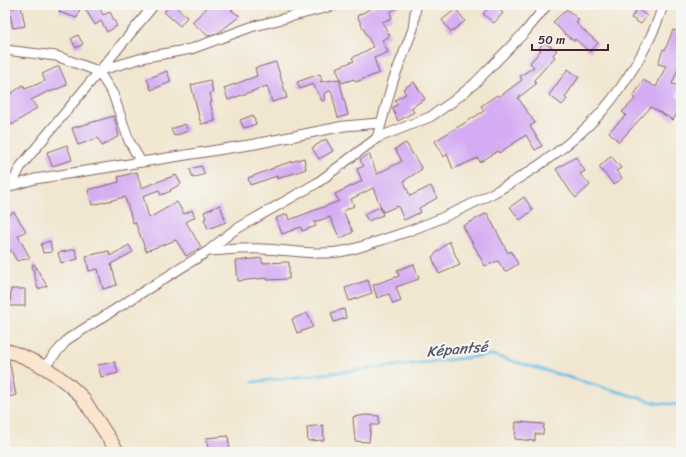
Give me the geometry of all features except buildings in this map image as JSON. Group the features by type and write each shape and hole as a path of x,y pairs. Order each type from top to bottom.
{"main road":[{"path":"5,350 44,366 82,397 118,452"}],"street":[{"path":"8,188 21,166 154,5"},
{"path":"5,50 56,56 98,71 146,57 191,49 251,27 336,5"},
{"path":"377,138 392,81 413,29 416,5"},
{"path":"44,366 68,339 208,251 233,231 317,183 377,138 430,117 452,102 474,84 525,32 547,5"},
{"path":"208,251 261,248 330,253 344,251 394,236 443,218 505,186 549,158 589,125 608,105 643,50 660,17 663,5"},
{"path":"98,71 113,94 129,141 141,162"},
{"path":"8,188 35,179 255,144 344,126 380,123"}],"waterway":[{"name":"Képantsé","path":"253,382 492,355 657,403 681,405"}]}
